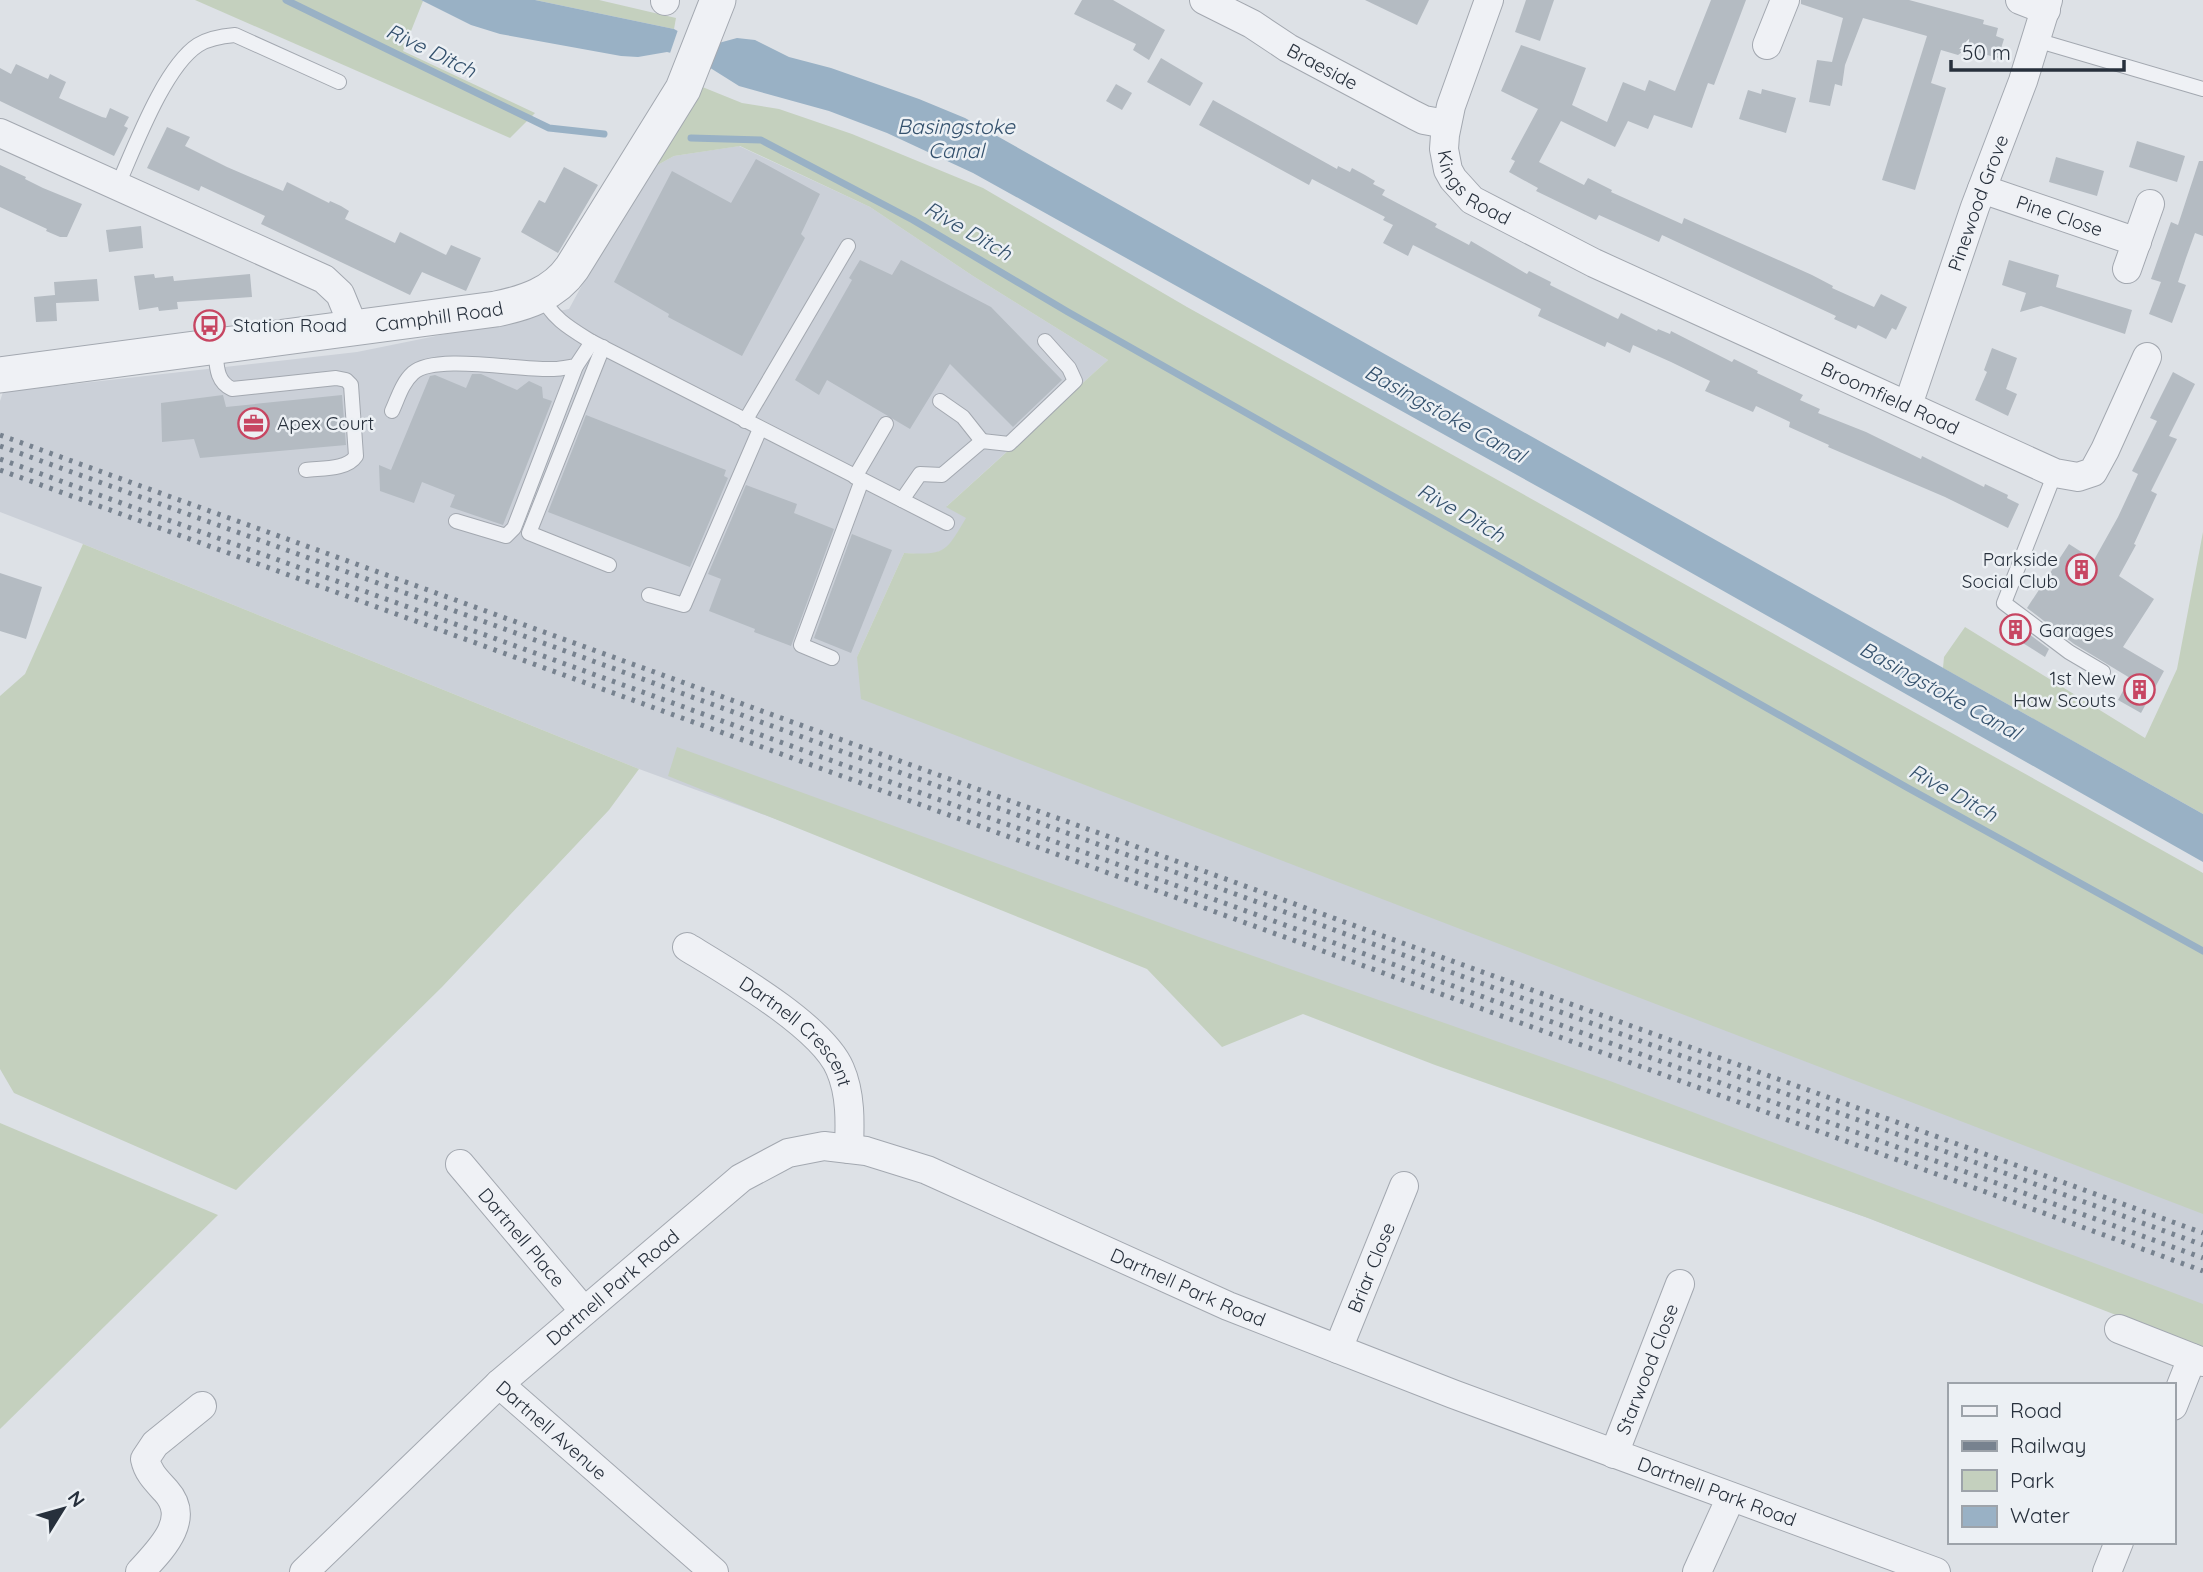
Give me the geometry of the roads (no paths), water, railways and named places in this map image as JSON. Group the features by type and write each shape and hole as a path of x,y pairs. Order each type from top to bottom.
{"street":[{"name":"Braeside","path":"1204,0 1252,24 1288,48 1414,116 1446,124"},
{"name":"Kings Road","path":"1489,0 1446,124 1444,149 1448,170 1452,179 1472,200 1574,253"},
{"path":"1767,46 1785,0"},
{"name":"Pinewood Grove","path":"1908,405 1982,189 2023,81 2036,40 2038,3"},
{"name":"Camphill Road","path":"0,375 496,309 541,295 559,283 572,268 683,89 712,13"},
{"path":"0,133 324,279 340,294 354,328"},
{"name":"Pine Close","path":"1982,189 2137,242"},
{"path":"2127,269 2150,204"},
{"name":"Broomfield Road","path":"1574,253 2055,474 2078,477 2092,472 2105,450 2147,357"},
{"name":"Dartnell Crescent","path":"687,947 753,987 817,1038 840,1069 850,1113 849,1149"},
{"name":"Dartnell Park Road","path":"499,1384 741,1178 788,1153 824,1146 866,1151 927,1170 1228,1306 1614,1454 1936,1572"},
{"name":"Dartnell Place","path":"460,1164 584,1311"},
{"name":"Briar Close","path":"1338,1349 1404,1186"},
{"name":"Starwood Close","path":"1614,1454 1680,1284"},
{"path":"2119,1329 2198,1360 2175,1402"},
{"name":"Dartnell Avenue","path":"304,1572 499,1384 714,1572"},
{"path":"140,1572 170,1534 177,1517 174,1500 147,1469 145,1460 155,1444 202,1406"},
{"path":"1697,1572 1731,1497"},
{"path":"2107,1572 2118,1544"}],"lane":[{"path":"117,187 152,111 179,63 199,44 220,36 235,35 338,82"},
{"path":"2036,40 2203,89"},
{"path":"745,421 848,246"},
{"path":"541,295 561,321 598,344 947,523"},
{"path":"940,401 963,417 982,441 1009,444 1075,381 1069,368 1045,341"},
{"path":"456,521 506,536 514,528 576,366 598,344"},
{"path":"598,344 529,533 608,565"},
{"path":"215,346 218,377 223,385 232,389 336,378 346,380 351,385 356,456 353,461 345,464 306,470"},
{"path":"392,411 405,383 414,372 424,366 554,369 576,366"},
{"path":"832,658 800,645 859,479 886,424"},
{"path":"649,596 684,605 760,429"},
{"path":"902,500 920,474 942,475 982,441"},
{"path":"2055,474 2004,603 2069,652 2103,672"}],"water":[{"name":"Basingstoke Canal","path":"421,0 535,0 674,29 700,43 715,44 737,38 755,40 789,57 831,68 965,118 2203,814 2203,862 1589,515 973,173 887,133 829,111 739,86 696,59 667,52 638,57 621,56 500,34 471,25"}],"waterway":[{"name":"Rive Ditch","path":"286,0 549,128 604,134"},
{"name":"Rive Ditch","path":"691,138 761,140 913,220 1068,312 1908,788 2203,951"}],"railway":[{"path":"0,435 2203,1233"},
{"path":"0,446 2203,1245"},
{"path":"0,459 2203,1258"},
{"path":"0,470 2203,1271"}],"place":[{"name":"Station Road","path":"210,325"},
{"name":"Apex Court","path":"254,423"},
{"name":"Parkside Social Club","path":"2081,570"},
{"name":"Garages","path":"2016,630"},
{"name":"1st New Haw Scouts","path":"2139,689"}]}
